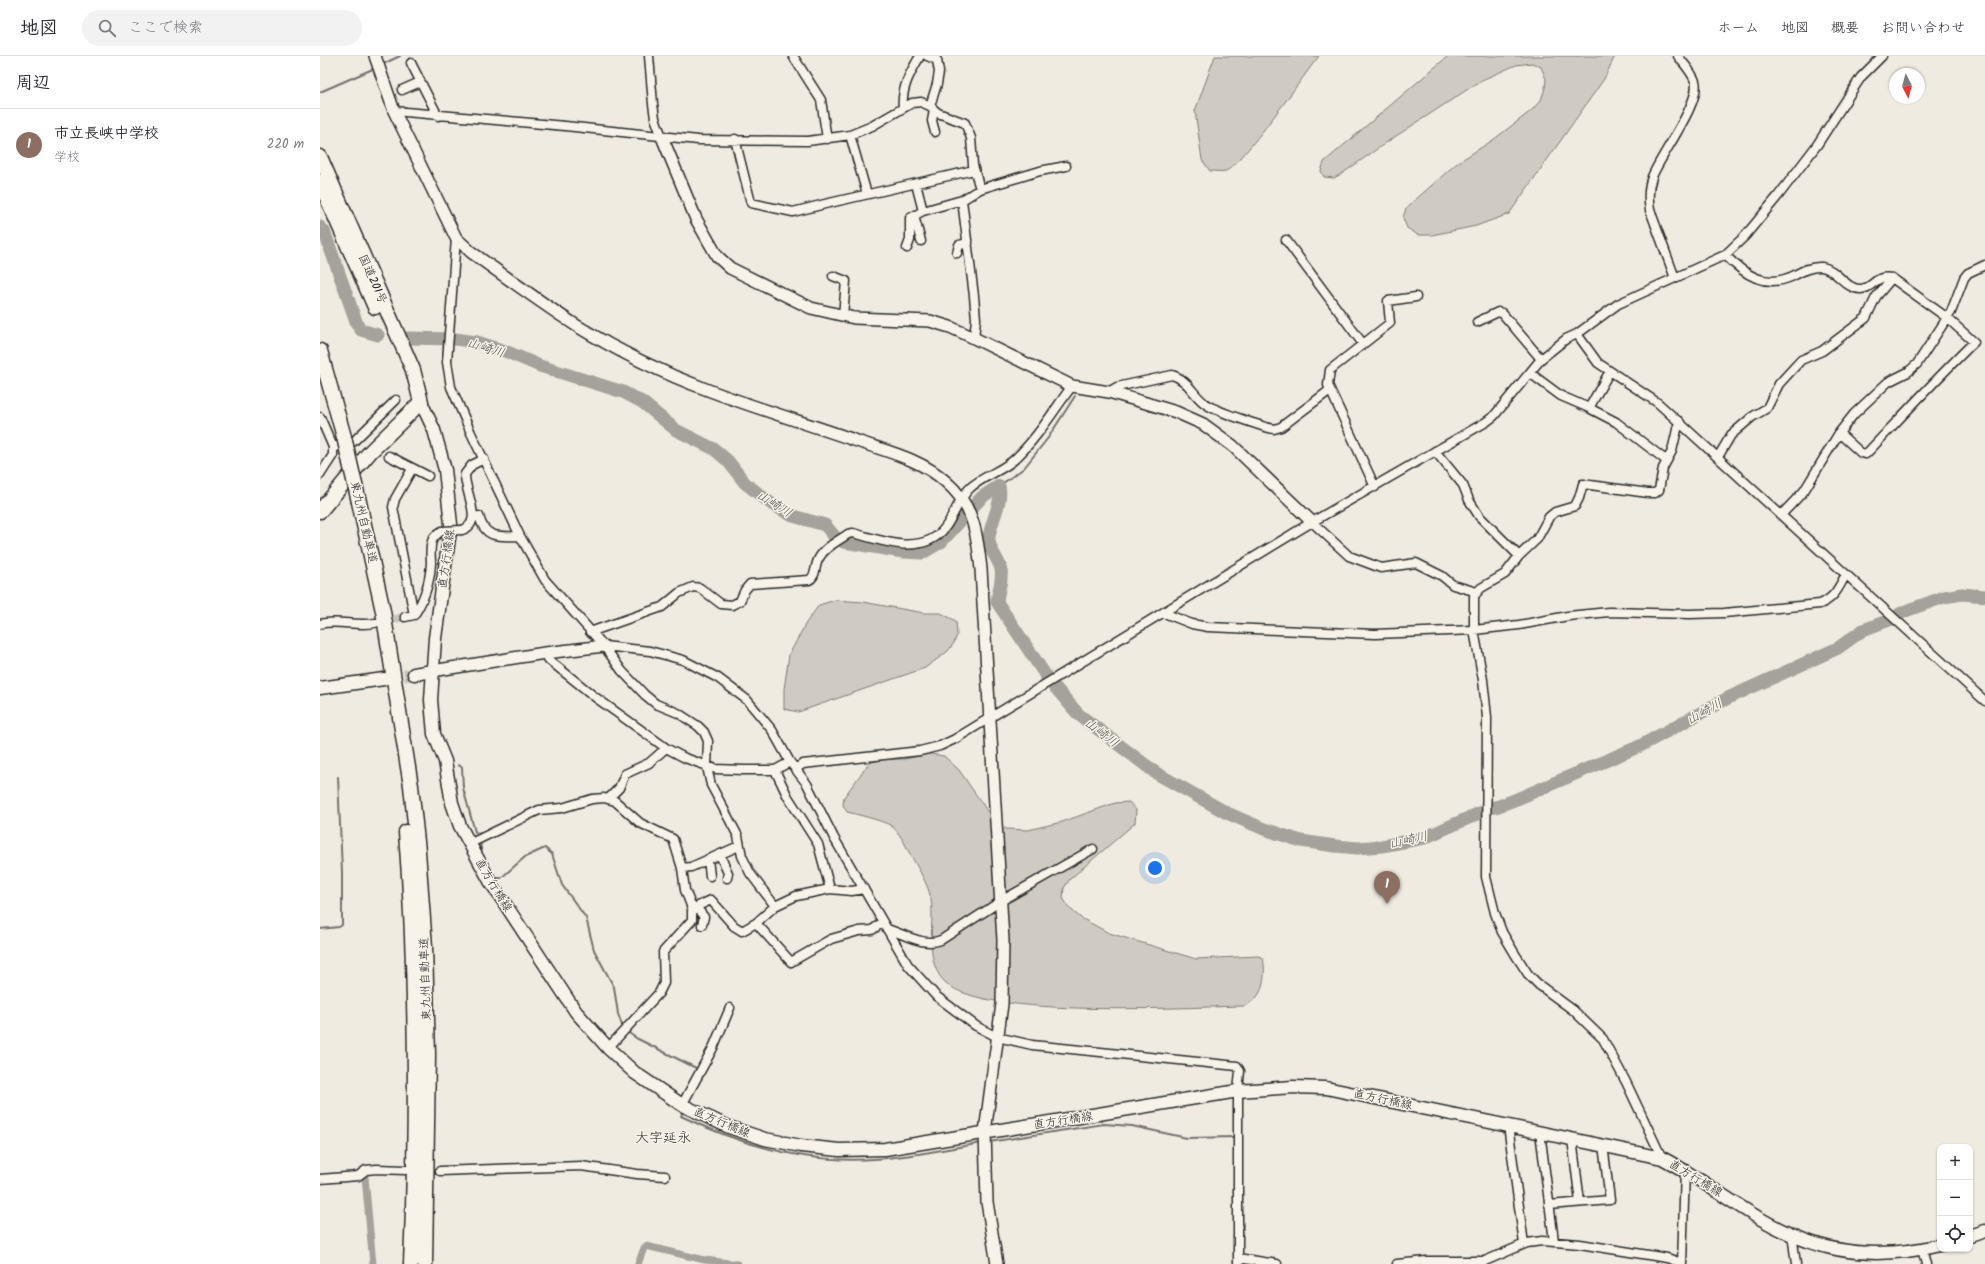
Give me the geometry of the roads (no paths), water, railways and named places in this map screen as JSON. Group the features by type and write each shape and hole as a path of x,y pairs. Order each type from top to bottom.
{"highway":[{"name":"国道201号","path":"320,157 413,370 421,402"},
{"name":"国道201号","path":"320,182 402,369 421,402"},
{"name":"東九州自動車道","path":"320,352 344,436 383,610 411,786 424,947 428,1055 424,1264"},
{"path":"320,511 370,452 421,402"},
{"name":"東九州自動車道","path":"396,696 408,851 416,1048 411,1264"}],"main road":[{"name":"直方行橋線","path":"421,402 434,430 445,470 451,524 435,638 431,700 434,734 445,761 452,803 460,826 490,881 576,1012 608,1048 635,1073 682,1105 728,1127 765,1139 801,1146 838,1150 885,1149 1238,1091 1293,1087 1326,1088 1662,1158 1685,1170 1772,1224 1803,1240 1844,1251 1876,1254 1922,1249 1937,1246"},
{"path":"414,674 432,671"},
{"path":"320,688 384,678"},
{"path":"1973,1235 1985,1231"}],"street":[{"path":"375,56 394,111 456,238 471,252 577,326 633,358 707,390 917,462 946,481 962,500 970,514 977,534 981,568 1001,901 1004,976 1002,1004 985,1132 987,1202 997,1264"},
{"path":"649,56 655,118 662,137 696,219 717,256 730,268 810,308 843,316 930,321 950,327 1072,386 1109,392 1176,412 1203,424 1233,446 1349,556 1356,560 1381,568 1416,563 1442,576 1453,585 1477,592"},
{"path":"793,56 821,100 828,139"},
{"path":"903,108 902,99 905,86 910,72 920,56"},
{"path":"927,56 937,60 939,72 932,108 932,121 935,132"},
{"path":"1675,278 1650,210 1648,198 1652,177 1694,99 1695,82 1689,69 1678,56"},
{"path":"545,653 549,660 584,688 666,748 707,767 723,769 775,770 792,765 931,749 955,739 1312,522 1375,487 1494,416 1541,359 1618,304 1726,255 1745,236 1778,196 1817,145 1861,77 1882,56"},
{"path":"411,63 438,116"},
{"path":"402,90 420,82"},
{"path":"394,111 565,126 698,140 735,139 808,141 850,135 872,126 912,103 921,102 938,113 965,123 971,138 974,170 980,189"},
{"path":"850,135 867,194"},
{"path":"735,139 751,204 793,212 916,184 937,177 974,170"},
{"path":"908,248 910,240 910,218 923,212 962,200 980,189 1040,171 1066,166"},
{"path":"916,184 923,212"},
{"path":"962,200 975,311 974,338"},
{"path":"914,216 922,241"},
{"path":"456,238 448,344 449,377 457,402 520,536 545,580 604,646 622,671 645,695 656,704 678,713 698,726 708,741 707,767 711,785 738,836 742,856 750,873 775,906"},
{"path":"1286,240 1364,344"},
{"path":"957,253 959,245 968,243"},
{"path":"1726,255 1739,268 1765,282 1779,281 1815,267 1832,270 1856,288 1867,288 1883,277 1892,278 1946,317 1974,342 1945,369 1911,409 1866,454 1861,453 1839,433"},
{"path":"1782,514 1804,491 1839,433 1864,404 1888,382 1912,369 1946,317 1951,312 1964,278 1968,273 1985,265"},
{"path":"833,276 846,281 843,316"},
{"path":"1718,457 1731,435 1752,417 1767,408 1779,384 1801,360 1822,352 1866,318 1876,297 1892,278"},
{"path":"1375,487 1328,385 1330,370 1390,323 1388,301 1416,298"},
{"path":"1477,322 1488,315 1498,312 1502,313 1541,359"},
{"path":"1577,334 1591,355 1610,371 1658,403 1679,421 1985,701"},
{"path":"1590,408 1610,371"},
{"path":"1530,373 1561,396 1590,408 1616,422 1663,458 1668,459"},
{"path":"1109,392 1117,387 1172,376 1179,377 1187,383 1207,405 1274,429 1281,427 1330,390"},
{"path":"590,632 662,607 679,594 693,587 700,588 721,604 732,605 740,601 745,590 750,584 809,580 815,575 817,560 821,554 853,533 889,542 923,542 939,535 971,487 1002,469 1016,458 1039,432 1072,386"},
{"path":"332,447 353,442 396,400"},
{"path":"320,418 332,447 333,455 320,475"},
{"path":"1662,1158 1626,1082 1603,1039 1573,1010 1539,985 1528,974 1502,932 1495,913 1489,891 1486,864 1487,718 1484,680 1474,630 1473,602 1477,592 1505,574 1519,556 1537,539 1549,517 1555,512 1571,508 1578,503 1583,484 1655,493 1659,490 1663,468 1672,451 1679,421"},
{"path":"1435,451 1463,485 1479,516 1519,556"},
{"path":"389,456 428,476"},
{"path":"405,617 414,615 421,605 431,565 431,545 433,538 442,531 462,530 469,526 473,521 474,512 464,482 465,474 472,465 484,459"},
{"path":"412,469 395,499 393,507 414,615"},
{"path":"479,516 485,531 491,535 520,536"},
{"path":"1164,613 1192,624 1208,627 1374,634 1474,630 1519,625 1568,616 1609,612 1724,614 1820,604 1828,601 1834,595 1846,574"},
{"path":"322,622 351,625 375,623"},
{"path":"432,671 545,653 604,646 650,651 667,655 683,660 718,678 747,700 772,730 792,765 807,784 817,806 908,965 936,996 976,1026 997,1038 1059,1049 1237,1066 1240,1070 1238,1091 1238,1261 1277,1264"},
{"path":"609,798 619,788 625,774 649,763 666,748"},
{"path":"775,770 788,797 818,844 830,889"},
{"path":"469,844 539,810 562,808 592,799 609,798 621,805 635,820 673,839 682,868 685,890 694,907 704,917 702,924"},
{"path":"682,868 708,860 739,846"},
{"path":"756,924 791,962 831,939 859,931 872,930 885,926 919,941 934,943 1001,901 1093,848"},
{"path":"720,855 728,873 727,878"},
{"path":"708,860 710,876"},
{"path":"694,907 706,901 714,901 734,926 742,931 756,924 775,906 796,896 830,889 852,891 864,889"},
{"path":"608,1048 662,989 664,983 663,952 690,924 694,907"},
{"path":"682,1105 713,1048 730,1008"},
{"path":"1508,1125 1524,1244"},
{"path":"1540,1132 1554,1241"},
{"path":"1572,1139 1580,1202"},
{"path":"1549,1204 1610,1200 1603,1146"},
{"path":"440,1171 581,1166 637,1174 665,1176"},
{"path":"320,1179 358,1176 366,1170 405,1170"},
{"path":"1397,1264 1485,1261 1524,1244 1554,1241 1667,1258 1682,1263 1685,1170"},
{"path":"1792,1234 1796,1264"},
{"path":"1922,1249 1926,1264"}],"waterway":[{"path":"383,64 400,56"},
{"path":"320,92 375,68"},
{"name":"山崎川","path":"320,227 324,231 357,324 361,330 378,335"},
{"name":"山崎川","path":"407,338 455,339 477,342 505,351 540,366 623,392 642,402 676,430 714,449 728,461 745,483 773,505 793,516 825,525 835,537 844,542 903,552 922,553 941,542 982,497 999,486 1000,492 998,505 989,537 990,546 1001,569 1001,582 997,602 1048,679 1078,714 1156,773 1227,813 1264,829 1301,841 1358,848 1382,846 1424,838 1493,807 1517,799 1640,746 1728,698 1838,648 1863,630 1892,619 1903,612 1944,597 1962,594 1985,596"},
{"path":"999,486 1024,468 1048,438 1075,396"},
{"path":"458,765 462,767 463,788 475,832 479,833 479,836"},
{"path":"320,929 339,927 342,925 342,872 338,777"},
{"path":"480,841 482,856"},
{"path":"493,878 501,878 525,857 545,848 552,854 562,885 586,918 594,950 614,987 618,1014 623,1028"},
{"path":"626,1031 636,1038 698,1069"},
{"path":"683,1111 681,1116 727,1136 774,1150 824,1158 849,1160 888,1158 982,1143"},
{"path":"989,1142 1104,1124 1132,1126 1187,1138 1235,1137"},
{"path":"365,1177 373,1264"},
{"path":"638,1264 646,1246 705,1260 737,1264"}],"tunnel":[{"path":"381,622 405,617"},
{"path":"386,678 414,674"}],"place":[{"name":"市立長峡中学校","path":"1387,904"}],"district":[{"name":"大字延永","path":"663,1137"}]}
